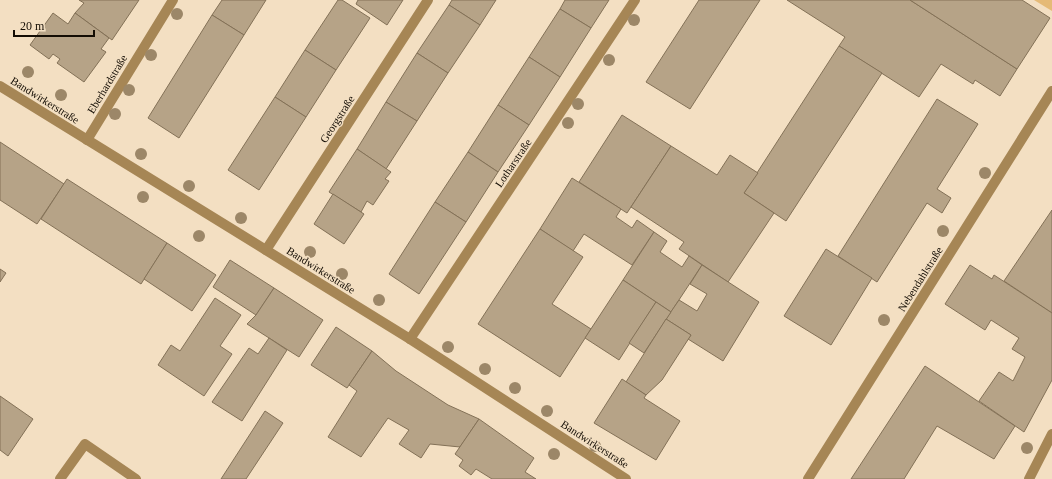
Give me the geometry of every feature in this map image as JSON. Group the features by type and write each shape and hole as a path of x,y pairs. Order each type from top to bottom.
{"street":[{"name":"Eberhardstraße","path":"88,140 173,0"},
{"name":"Georgstraße","path":"266,250 428,0"},
{"name":"Lotharstraße","path":"410,339 635,0"},
{"name":"Bandwirkerstraße","path":"0,86 410,339 626,479"},
{"name":"Nebendahlstraße","path":"808,479 1052,92"},
{"path":"1028,479 1052,434"},
{"path":"60,479 85,444 136,479"}],"shaded area":[{"path":"1034,0 1052,0 1052,11"}],"building":[{"path":"79,0 139,0 112,40 75,13 84,3"},
{"path":"222,0 266,0 244,35 212,15"},
{"path":"338,0 342,0 370,18 336,70 305,50"},
{"path":"358,0 403,0 387,25 356,4"},
{"path":"452,0 496,0 480,25 449,5"},
{"path":"565,0 609,0 591,28 560,9"},
{"path":"699,0 760,0 690,109 646,82"},
{"path":"787,0 910,0 1017,69 1000,96 975,80 973,84 941,64 919,97 839,46 845,37"},
{"path":"910,0 1022,0 1050,18 1017,69"},
{"path":"449,5 480,25 448,73 417,53"},
{"path":"560,9 591,28 560,77 529,57"},
{"path":"53,13 68,24 75,13 109,38 101,49 106,52 84,82 57,63 60,59 53,54 49,59 30,45"},
{"path":"212,15 244,35 179,138 148,118"},
{"path":"839,46 882,73 786,221 744,193"},
{"path":"305,50 336,70 306,117 275,97"},
{"path":"417,53 448,73 417,121 386,102"},
{"path":"529,57 560,77 529,125 498,105"},
{"path":"275,97 306,117 259,190 228,170"},
{"path":"937,99 978,124 937,189 951,198 942,213 927,203 877,282 838,256"},
{"path":"386,102 417,121 386,169 357,149"},
{"path":"498,105 529,125 498,172 468,152"},
{"path":"622,115 671,146 627,213 579,182"},
{"path":"0,142 64,184 37,224 0,200"},
{"path":"671,146 717,175 730,155 758,173 744,193 774,213 728,282 679,249 684,242 631,207"},
{"path":"357,149 391,172 385,179 389,181 373,205 367,201 361,212 329,192"},
{"path":"468,152 498,172 466,222 435,202"},
{"path":"572,178 621,209 616,217 632,228 637,220 654,232 632,265 584,234 573,251 540,229"},
{"path":"67,179 167,243 141,284 41,219"},
{"path":"333,194 364,214 344,244 314,224"},
{"path":"435,202 466,222 419,294 389,274"},
{"path":"1052,210 1052,313 1004,281"},
{"path":"540,229 583,257 552,304 591,329 560,377 478,324"},
{"path":"654,232 667,241 660,252 682,267 689,256 702,265 671,312 623,280"},
{"path":"167,243 216,275 192,311 144,279"},
{"path":"826,249 872,278 831,345 784,316"},
{"path":"230,260 274,288 256,315 213,287"},
{"path":"702,265 759,302 723,361 688,339 691,335 666,319 679,300 697,311 707,294 690,284"},
{"path":"970,265 992,279 994,275 1052,313 1052,380 1024,432 979,401 999,372 1013,381 1025,357 1012,349 1019,338 991,320 985,330 945,304"},
{"path":"0,269 6,273 0,282"},
{"path":"623,280 656,302 619,360 585,338"},
{"path":"274,288 323,320 299,357 247,324 256,315"},
{"path":"215,298 241,315 220,346 232,354 204,396 158,365 171,345 180,351"},
{"path":"656,302 671,312 644,353 629,343"},
{"path":"666,319 691,335 662,380 646,395 626,382"},
{"path":"336,327 372,351 347,388 311,365"},
{"path":"269,338 287,350 242,421 212,402 249,348 258,354"},
{"path":"372,351 396,371 448,405 479,419 460,447 430,444 421,458 399,444 409,430 388,418 361,457 328,437 357,391 349,385"},
{"path":"925,366 1015,426 994,459 937,426 904,479 851,479"},
{"path":"622,379 646,395 644,398 680,421 656,460 594,423"},
{"path":"0,396 33,419 8,456 0,450"},
{"path":"265,411 283,423 246,479 221,479"},
{"path":"479,419 534,458 525,472 536,479 492,479 476,469 471,475 459,466 463,460 455,454"}]}
